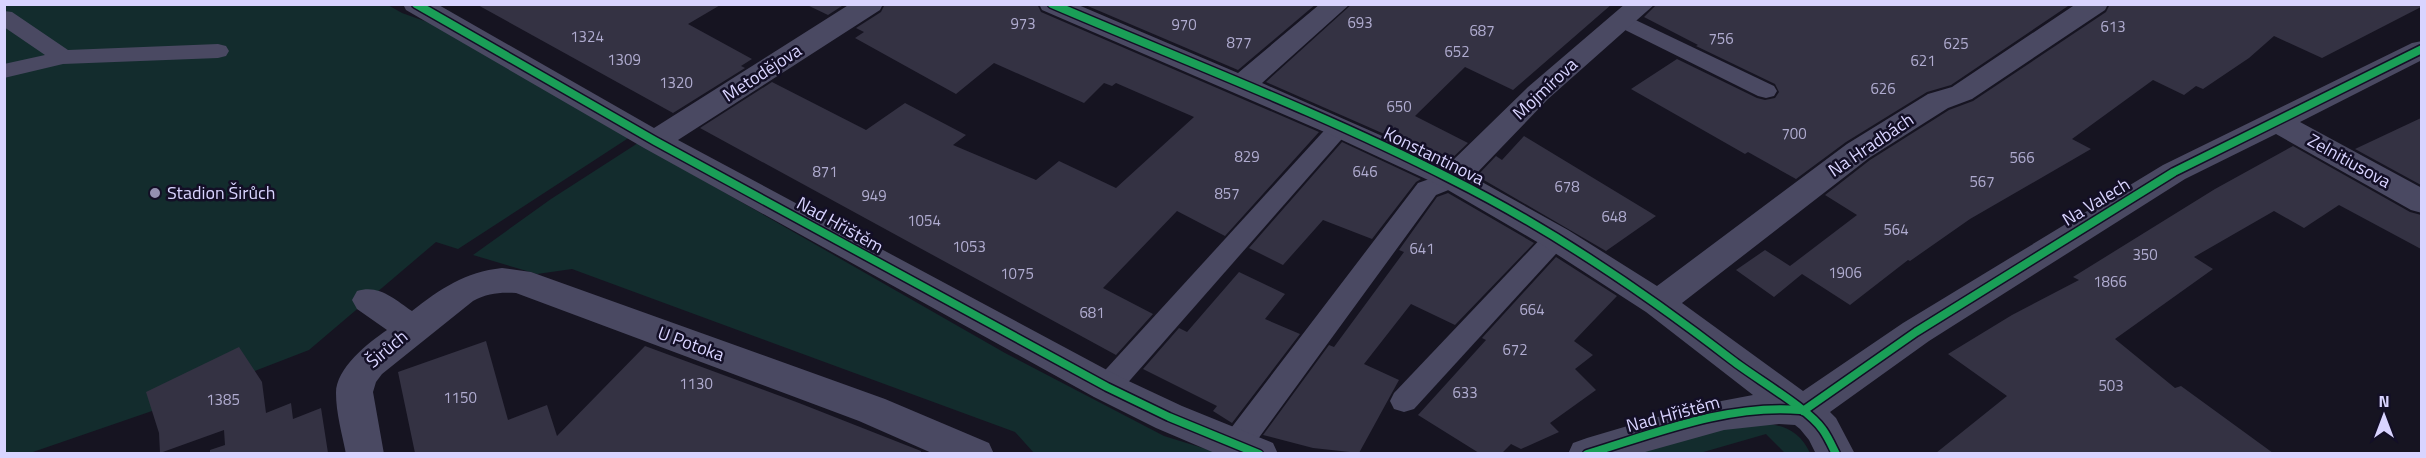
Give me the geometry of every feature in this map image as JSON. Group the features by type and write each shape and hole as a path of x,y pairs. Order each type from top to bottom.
{"street":[{"name":"Nad Hřištěm","path":"416,4 655,141 1107,387 1169,417 1248,449"},
{"name":"Metodějova","path":"655,141 870,4"},
{"name":"Konstantinova","path":"1052,4 1340,127 1452,179 1556,238 1658,303 1749,374 1813,418 1823,429 1836,453"},
{"path":"1243,84 1337,4"},
{"name":"Na Hradbách","path":"1658,303 1858,151 1938,101 1962,93 2095,4"},
{"name":"Mojmírova","path":"1452,179 1538,93 1632,12"},
{"name":"Na Valech","path":"1803,411 1916,332 2174,172 2421,49"},
{"name":"Zelnitiusova","path":"2276,121 2421,202"},
{"name":"U Potoka","path":"413,330 474,284 495,279 519,281 872,410 975,453"},
{"name":"Širůch","path":"365,453 354,392 356,384 372,360 413,330 369,300"},
{"name":"Nad Hřištěm","path":"1587,453 1734,413 1769,407 1803,411"}],"lane":[{"path":"1632,12 1766,91"},
{"path":"4,17 63,57"},
{"path":"4,71 63,57 218,51"},
{"path":"1107,387 1340,127"},
{"path":"1248,449 1427,189 1452,179"},
{"path":"1404,401 1556,238"}],"green space":[{"path":"5,5 388,5 402,13 430,23 630,137 458,249 436,242 309,350 152,411 30,453 5,453"},
{"path":"638,143 1005,353 1164,436 1219,453 1034,453 1015,432 572,269 537,274 473,255 551,199"},
{"path":"1745,422 1783,427 1798,436 1810,453 1785,453 1766,434 1700,453 1633,454"}],"building":[{"path":"476,4 722,4 688,24 752,59 741,66 745,68 673,113"},
{"path":"805,4 845,4 828,15"},
{"path":"885,4 1037,4 1041,12 1319,132 1225,236 1177,211 1103,288 1153,314 1116,355 700,128 772,82 866,130 905,103 966,135 953,145 1036,180 1059,161 1116,188 1194,117 1116,83 1112,86 1104,83 1084,103 994,63 956,94 855,38 864,32 856,28 881,12"},
{"path":"1083,4 1316,4 1238,70"},
{"path":"1352,4 1612,4 1513,90 1465,67 1415,116 1468,143 1448,162 1266,82"},
{"path":"1657,4 2071,4 1951,85 1927,92 1846,142 1796,179 1748,152 1745,154 1631,89 1677,59 1757,98 1765,100 1775,98 1779,92 1775,84 1696,46 1698,45 1644,17"},
{"path":"2110,4 2421,4 2421,7 2322,58 2274,36 2249,58 2203,89 2196,86 2184,95 2153,80 2072,139 2091,149 1970,219 1910,261 1908,260 1850,305 1802,274 1774,297 1736,270 1765,250 1790,266 1857,215 1825,195 1870,160 1949,110 1973,101 2106,12"},
{"path":"2421,118 2421,185 2355,149"},
{"path":"1524,136 1656,216 1606,251 1477,176 1496,156 1502,160"},
{"path":"1342,142 1421,179 1416,182 1372,239 1323,220 1283,265 1249,248"},
{"path":"2293,146 2410,212 2421,215 2421,249 2339,205 2304,228 2274,211 2194,257 2213,269 2115,339 2175,388 2181,386 2273,453 1936,453 2007,396 1948,354 2012,315 2079,280 2073,277 2215,189"},
{"path":"1448,193 1534,243 1455,325 1411,304 1364,364 1399,380 1359,453 1313,448 1263,435 1329,345 1334,347 1404,252 1399,250 1437,197"},
{"path":"1556,257 1617,296 1574,341 1593,355 1575,369 1596,390 1550,423 1559,432 1521,449 1511,444 1502,453 1479,453 1418,415 1486,340 1482,338"},
{"path":"1239,272 1285,294 1265,319 1300,334 1232,423 1213,411 1217,406 1143,369 1179,328 1187,332"},
{"path":"486,341 508,420 547,405 557,436 645,346 799,403 921,451 921,453 415,453 398,372"},
{"path":"239,347 262,382 266,413 291,403 293,419 321,408 328,453 210,453 210,450 225,445 224,430 160,453 159,433 146,392"}],"cycle path":[{"path":"416,4 655,141 1107,387 1169,417 1259,454"},
{"path":"1052,4 1340,127 1452,179 1556,238 1658,303 1749,373 1813,418 1823,429 1836,454"},
{"path":"1803,411 1916,332 2174,172 2422,49"},
{"path":"1587,454 1722,415 1777,408 1800,410"}],"place":[{"name":"Stadion Širůch","path":"155,193"}]}
